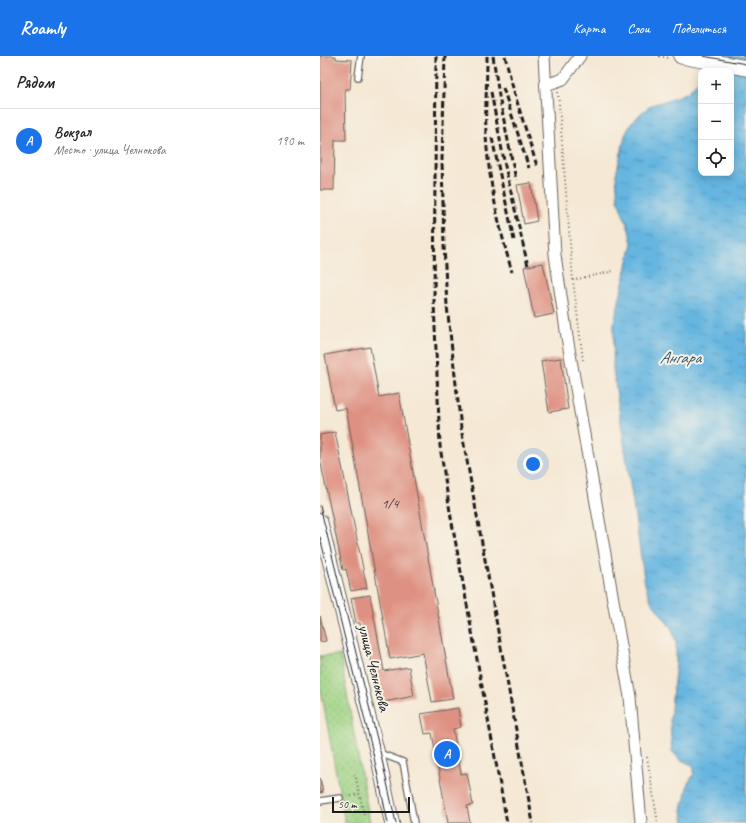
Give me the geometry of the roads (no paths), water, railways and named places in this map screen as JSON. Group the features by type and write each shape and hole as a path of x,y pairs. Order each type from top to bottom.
{"main road":[{"path":"681,56 746,68"}],"street":[{"path":"544,56 555,255 567,337 630,697 641,823"},
{"path":"546,85 563,80 580,56"},
{"name":"улица Челнокова","path":"320,525 377,752 392,823"}],"lane":[{"path":"358,77 361,56"},
{"path":"377,752 403,762 414,823"},
{"path":"320,801 340,798"}],"water":[{"name":"Ангара","path":"708,56 746,56 746,823 684,823 682,810 688,783 694,774 694,769 692,765 679,759 672,751 670,721 676,663 676,642 672,629 651,601 645,584 613,369 614,324 632,243 629,230 618,201 616,175 625,135 631,124 641,113 652,105 688,92 698,81 698,176 734,176 734,68 705,68"}],"tram line":[{"path":"703,56 746,64"},
{"path":"320,506 380,751 396,823"},
{"path":"320,537 373,753 388,823"}],"railway":[{"path":"436,56 434,303 440,446 450,512 507,823"},
{"path":"445,56 442,160 447,306 461,428 533,823"},
{"path":"487,56 487,153 495,205 512,272"},
{"path":"493,56 499,96 516,180"},
{"path":"505,56 514,92 537,166"},
{"path":"503,88 529,168"},
{"path":"491,92 505,166 528,266"},
{"path":"492,138 514,240"}],"place":[{"name":"Вокзал","path":"447,754"}]}
